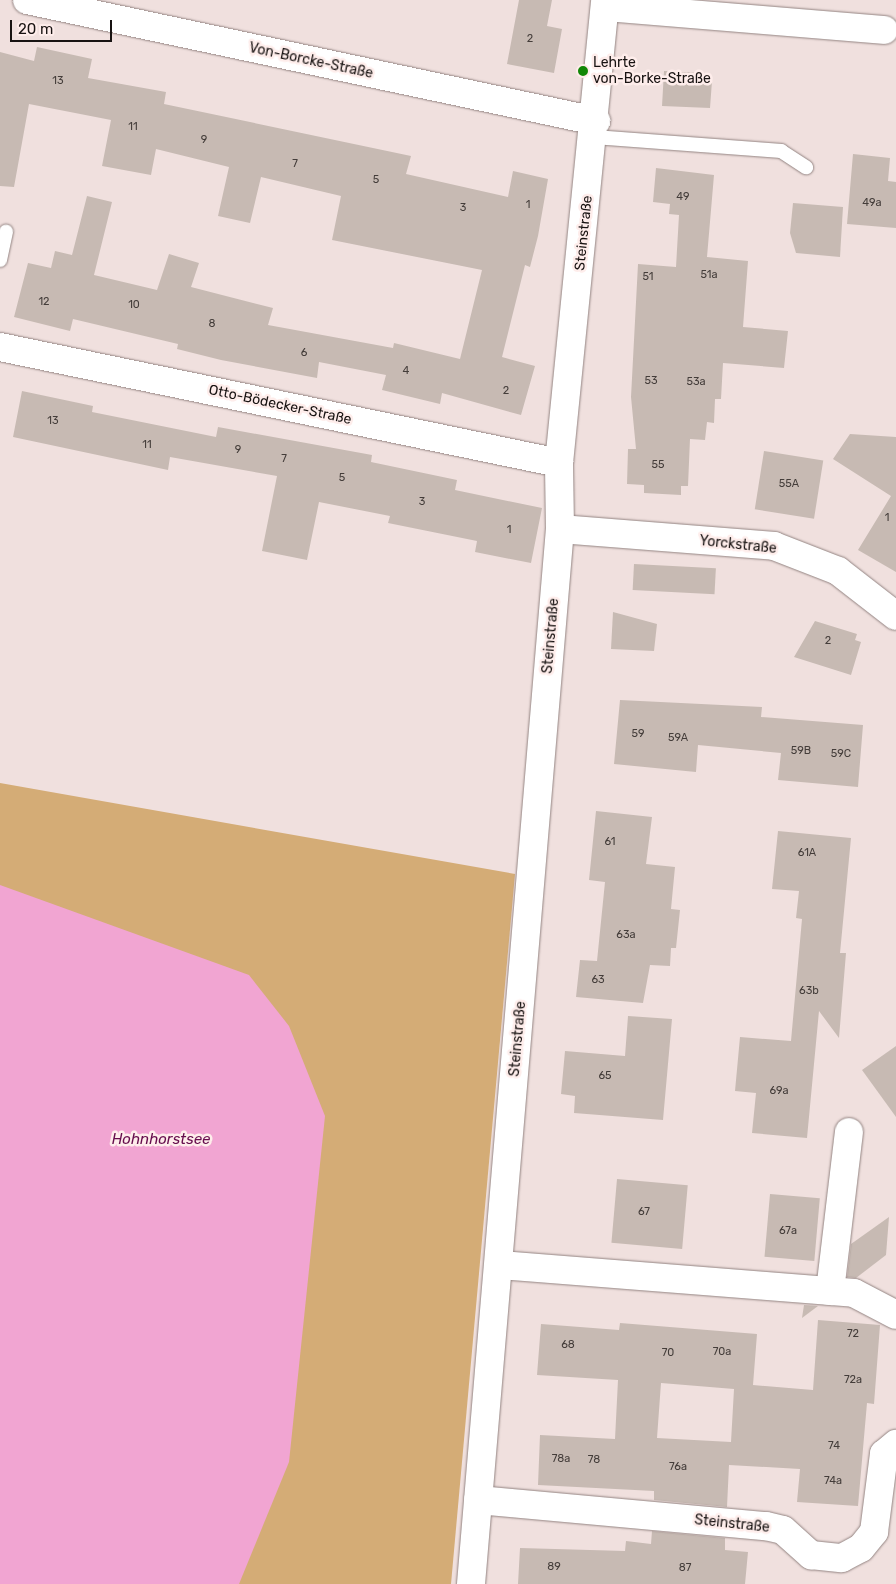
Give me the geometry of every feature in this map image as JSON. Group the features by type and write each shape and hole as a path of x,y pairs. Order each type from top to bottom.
{"street":[{"name":"Von-Borcke-Straße","path":"27,0 595,129"},
{"name":"Steinstraße","path":"471,1584 500,1265 560,529 559,463 595,129 605,3 884,30"},
{"name":"Otto-Bödecker-Straße","path":"0,347 559,463"},
{"name":"Yorckstraße","path":"560,529 774,546 838,571 896,616"},
{"path":"830,1291 849,1132"},
{"path":"500,1265 830,1291 876,1300 896,1315"},
{"name":"Steinstraße","path":"478,1500 766,1526 783,1530 811,1555 842,1558 861,1548 874,1532 884,1454 896,1444"}],"lane":[{"path":"595,129 781,151 806,167"},
{"path":"0,260 6,232"}],"shaded area":[{"path":"0,783 515,874 451,1584 0,1584"}],"water":[{"name":"Hohnhorstsee","path":"0,885 249,975 289,1026 325,1116 289,1462 239,1584 0,1584"}],"building":[{"path":"519,0 552,0 547,26 562,29 554,73 507,64"},
{"path":"37,47 92,59 88,78 166,92 164,104 411,156 406,174 508,197 513,171 548,179 538,236 530,267 525,265 502,357 535,366 521,415 442,393 440,404 382,390 386,375 319,362 317,378 221,360 177,349 178,344 73,319 70,331 14,317 28,263 51,268 55,251 72,255 87,196 112,202 94,275 157,290 169,254 199,263 191,287 273,308 268,325 393,348 394,343 460,359 482,270 332,240 341,196 261,177 250,223 218,216 229,167 156,149 151,175 102,166 111,120 29,104 14,187 0,186 0,52 34,61"},
{"path":"664,71 702,73 702,81 712,81 710,108 662,106"},
{"path":"853,154 890,158 888,181 896,182 896,228 847,224"},
{"path":"656,168 714,175 707,257 748,261 743,327 788,331 784,368 723,363 721,399 715,399 714,423 707,422 705,440 690,439 688,486 681,486 681,495 644,493 644,485 627,484 628,449 636,449 631,397 638,264 676,267 679,215 669,214 670,204 653,202"},
{"path":"793,203 843,207 840,257 796,253 790,233"},
{"path":"22,391 93,406 92,412 216,437 218,427 372,455 371,462 457,480 455,490 542,508 531,563 475,552 477,541 388,523 390,516 319,502 307,560 262,551 277,476 170,457 168,470 13,437"},
{"path":"850,434 896,437 896,572 858,550 891,496 833,459"},
{"path":"764,451 823,460 814,519 755,509"},
{"path":"634,564 716,568 715,594 633,590"},
{"path":"613,612 657,624 654,651 611,649"},
{"path":"815,621 857,634 855,640 861,642 851,675 794,657"},
{"path":"620,700 762,707 761,717 863,725 858,787 778,780 781,753 698,745 696,772 614,764"},
{"path":"596,811 652,817 646,864 675,867 671,909 680,910 676,948 671,948 670,966 650,965 643,1003 576,997 580,960 597,961 605,882 589,880"},
{"path":"778,831 851,838 840,953 846,953 839,1038 819,1011 807,1138 752,1133 756,1093 735,1091 740,1037 791,1041 802,919 796,918 799,891 772,889"},
{"path":"628,1016 672,1019 663,1120 574,1113 575,1096 561,1094 565,1051 625,1056"},
{"path":"896,1046 896,1117 862,1070"},
{"path":"617,1179 688,1185 682,1249 611,1243"},
{"path":"770,1194 820,1198 814,1261 765,1257"},
{"path":"889,1217 886,1255 856,1278 847,1277 851,1244"},
{"path":"804,1305 818,1306 802,1318"},
{"path":"818,1320 880,1325 874,1404 867,1403 858,1506 797,1502 800,1469 729,1465 727,1507 654,1500 654,1491 538,1485 540,1435 615,1439 618,1380 537,1375 541,1324 619,1330 620,1323 757,1334 753,1385 813,1390","holes":["661,1383 734,1389 731,1442 657,1438"]},
{"path":"652,1531 725,1538 725,1550 748,1552 745,1584 518,1584 520,1548 625,1551 626,1541 651,1544"}],"place":[{"name":"Lehrte von-Borke-Straße","path":"583,71"}]}
